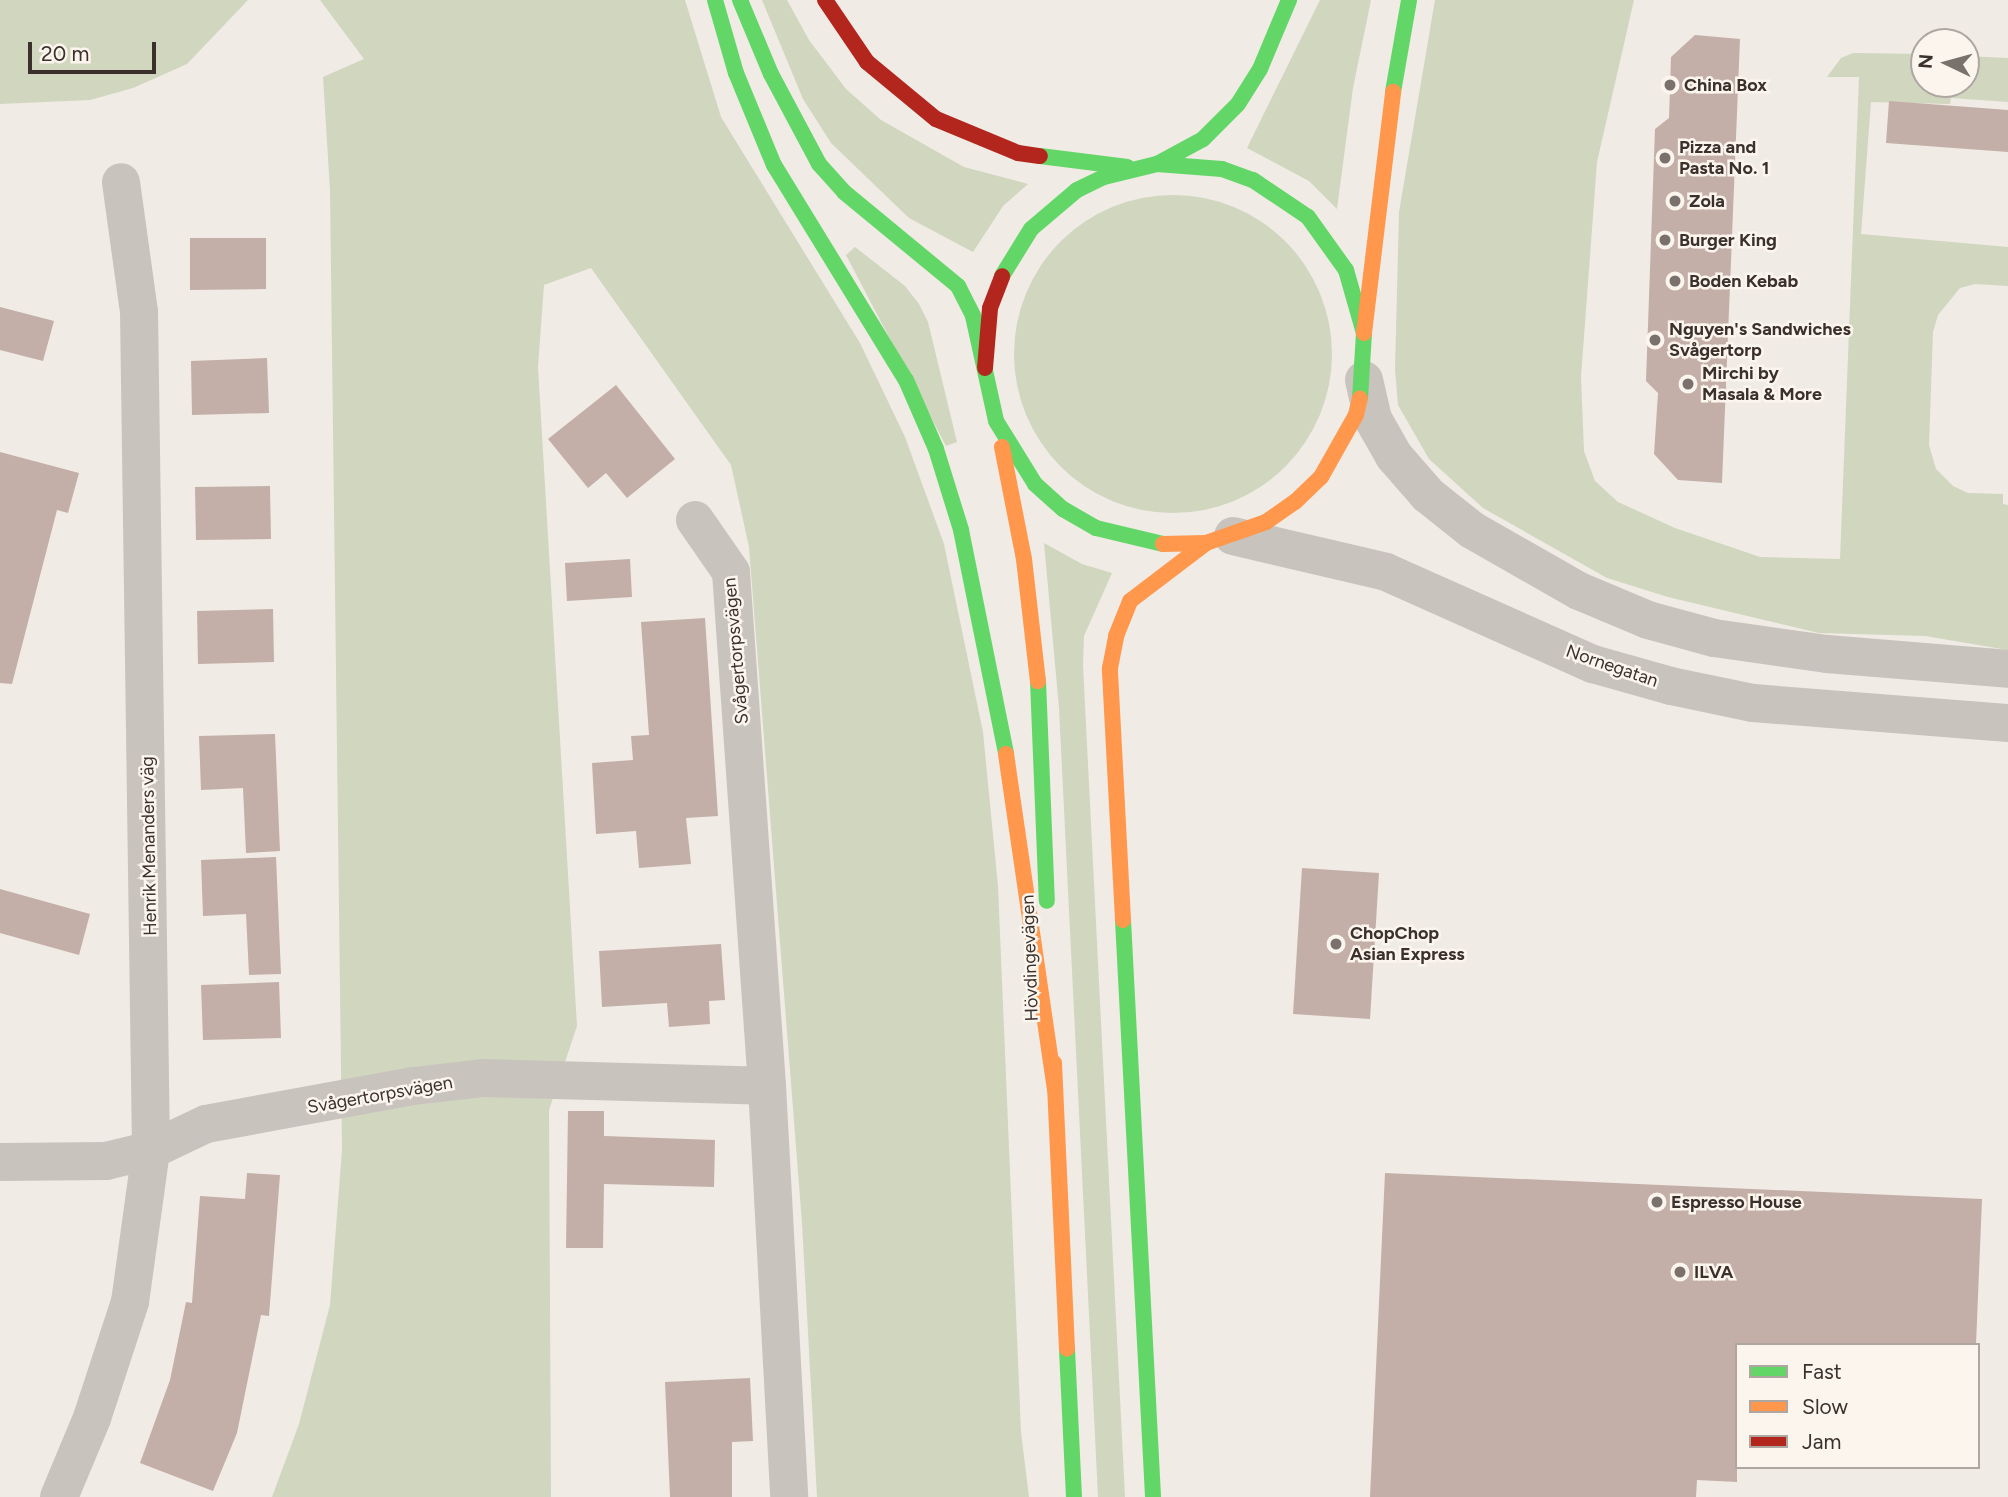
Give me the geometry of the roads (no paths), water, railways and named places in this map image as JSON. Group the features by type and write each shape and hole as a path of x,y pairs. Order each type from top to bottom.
{"main road":[{"path":"715,0 736,73 774,164 900,369 936,449 961,530 998,699 1055,1089"},
{"path":"825,0 867,62 936,119 1018,153 1133,168"},
{"path":"1157,164 1203,139 1238,104 1260,69 1289,0"},
{"path":"1153,1497 1110,668 1116,636 1130,601 1219,540 1266,522 1321,477 1342,447 1364,380 1364,333 1385,135 1409,0"},
{"name":"Hövdingevägen","path":"741,3 771,74 819,164 844,192 958,286 973,316 985,368 1024,559 1039,691 1074,1497"},
{"path":"985,368 993,299 1013,253 1031,229 1077,190 1133,168 1157,164 1189,164 1243,176 1282,196 1308,217 1346,270 1364,333"},
{"path":"996,421 1013,454 1035,484 1085,522 1132,540 1219,540"}],"street":[{"name":"Henrik Menanders väg","path":"59,1497 92,1418 130,1302 151,1150 139,312 121,182"},
{"path":"1364,380 1378,428 1394,456 1428,495 1472,530 1579,591 1648,620 1714,638 1827,654 2008,669"},
{"name":"Svågertorpsvägen","path":"695,520 731,572 768,1086 789,1497"},
{"name":"Nornegatan","path":"1219,540 1386,572 1593,664 1671,686 1753,704 2008,723"},
{"name":"Svågertorpsvägen","path":"0,1162 106,1161 151,1150 206,1124 414,1086 483,1078 768,1086"}],"place":[{"name":"China Box","path":"1670,85"},
{"name":"Pizza and Pasta No. 1","path":"1665,158"},
{"name":"Zola","path":"1675,201"},
{"name":"Burger King","path":"1665,240"},
{"name":"Boden Kebab","path":"1675,281"},
{"name":"Nguyen's Sandwiches Svågertorp","path":"1655,340"},
{"name":"Mirchi by Masala & More","path":"1688,384"},
{"name":"ChopChop Asian Express","path":"1336,944"},
{"name":"Espresso House","path":"1657,1202"},
{"name":"ILVA","path":"1680,1272"}]}
